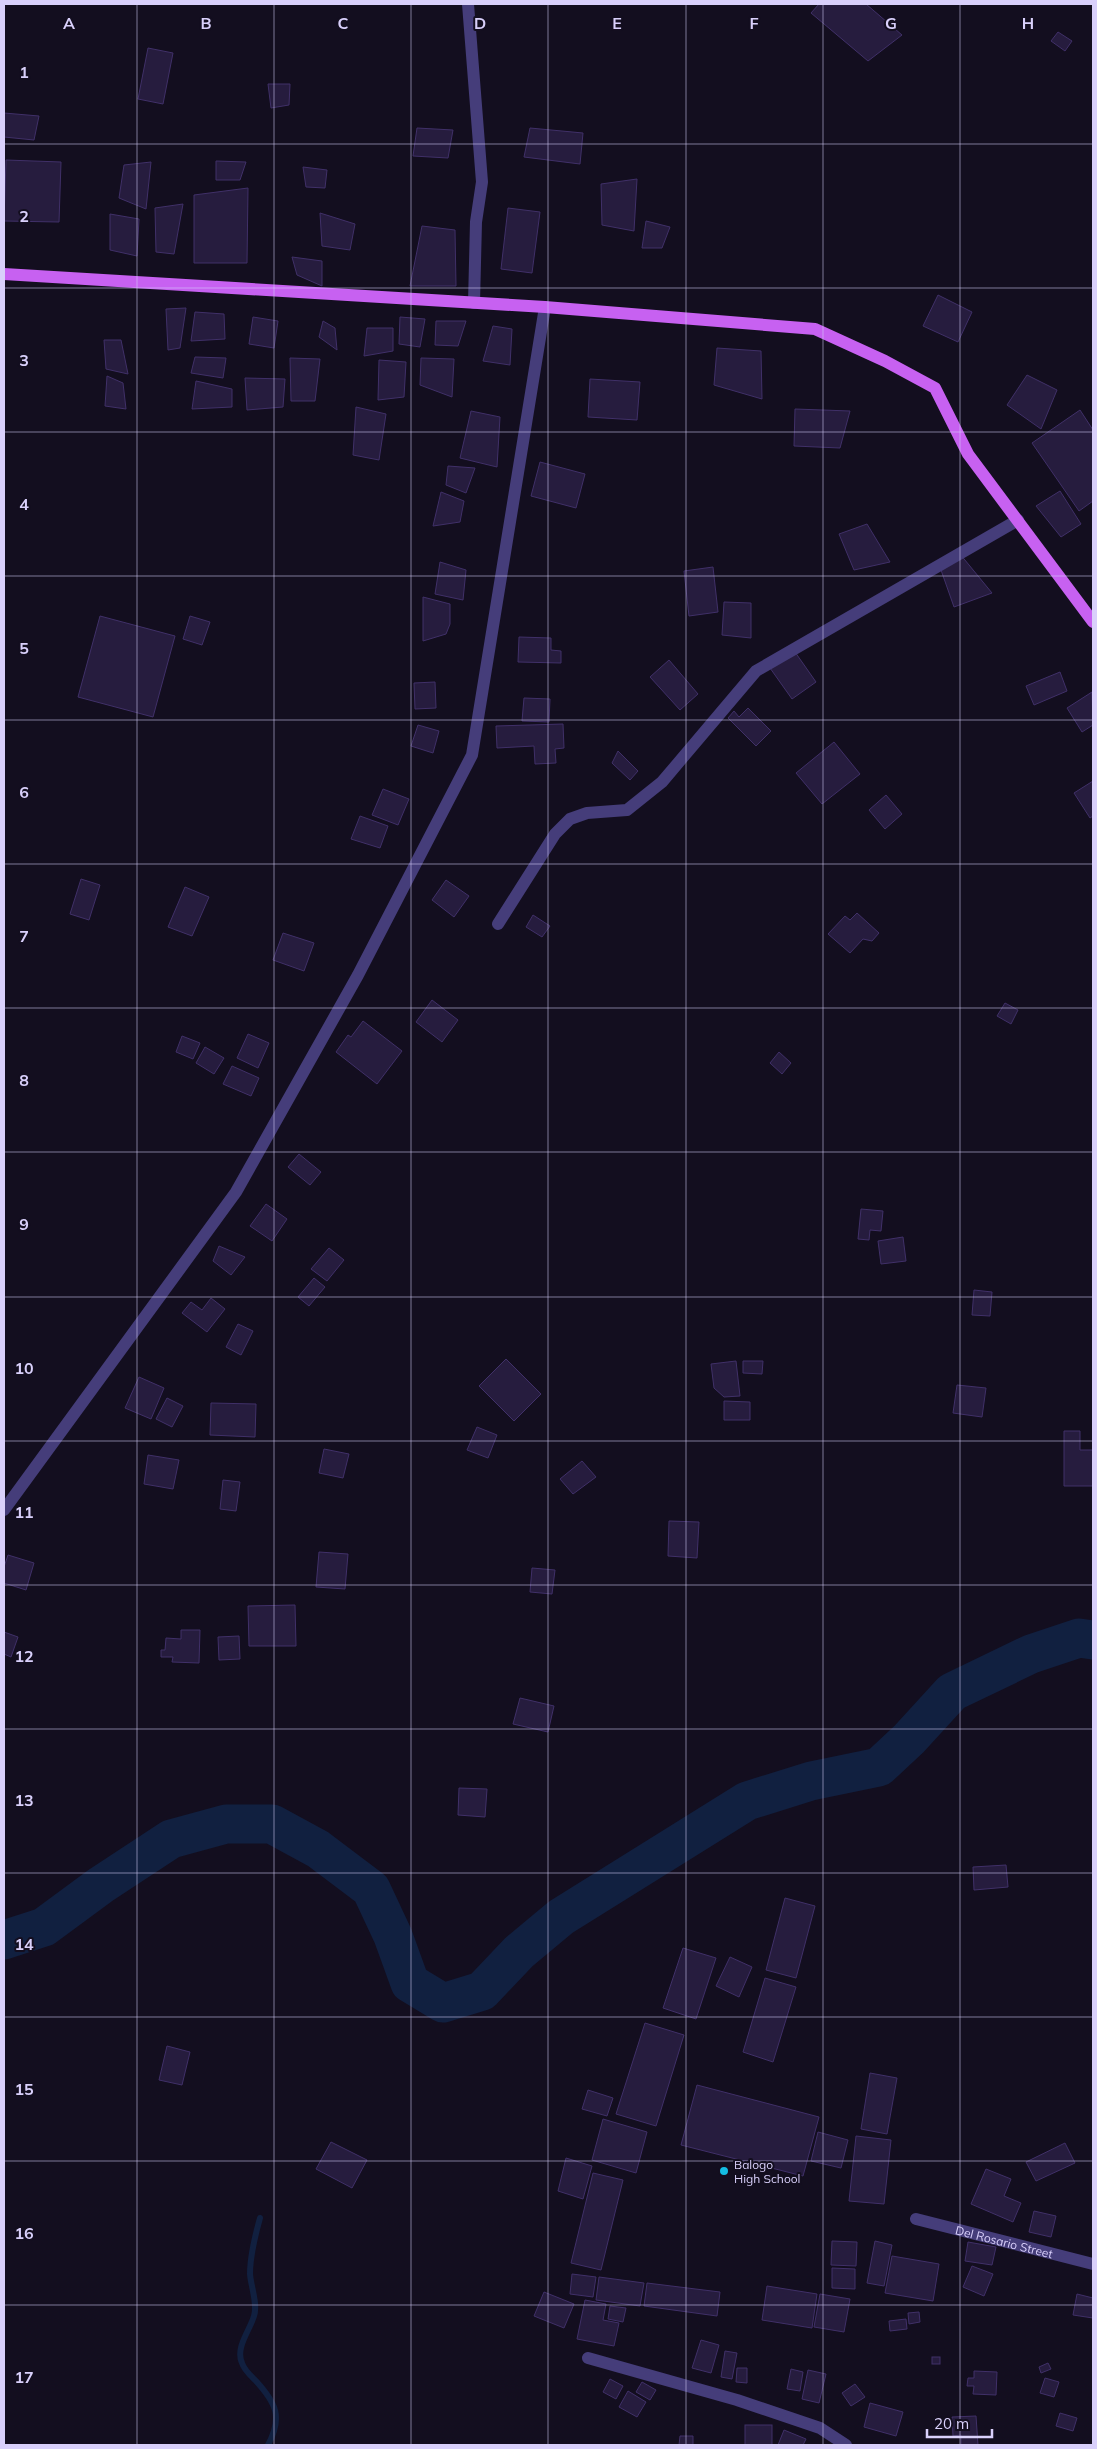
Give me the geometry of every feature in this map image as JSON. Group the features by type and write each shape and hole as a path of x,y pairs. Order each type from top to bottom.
{"main road":[{"path":"4,274 545,307 815,329 884,361 935,388 968,454 1093,622"}],"street":[{"path":"468,4 482,182 476,222 474,303"},
{"path":"4,1510 236,1192 358,975 472,755 545,307"},
{"path":"498,924 556,834 570,819 587,813 627,810 662,782 756,671 1018,520"},
{"name":"Del Rosario Street","path":"916,2220 1093,2264"},
{"path":"588,2358 737,2400 820,2428 846,2445"}],"building":[{"path":"819,4 866,4 902,35 868,61 811,13"},
{"path":"1058,32 1072,41 1065,51 1051,41"},
{"path":"148,48 173,53 163,104 138,99"},
{"path":"268,84 290,84 289,105 271,108"},
{"path":"4,113 39,116 34,140 4,137"},
{"path":"417,128 453,130 448,158 413,156"},
{"path":"530,128 583,133 580,164 524,157"},
{"path":"6,160 61,162 59,222 4,221"},
{"path":"216,161 246,162 240,180 216,180"},
{"path":"151,162 146,209 119,198 124,165"},
{"path":"303,167 327,170 325,188 306,187"},
{"path":"637,179 634,231 602,225 601,184"},
{"path":"248,188 247,263 194,263 194,195"},
{"path":"183,204 174,254 156,252 155,208"},
{"path":"508,208 540,212 532,273 501,269"},
{"path":"320,213 355,224 350,250 322,246"},
{"path":"110,214 139,219 137,256 110,250"},
{"path":"646,221 670,227 662,248 642,248"},
{"path":"422,226 455,230 456,286 410,286"},
{"path":"292,257 322,261 322,286 297,275"},
{"path":"938,295 972,312 958,342 923,326"},
{"path":"186,308 180,348 168,350 166,309"},
{"path":"195,312 224,314 225,339 191,341"},
{"path":"253,317 278,321 274,348 249,344"},
{"path":"400,317 425,319 420,347 399,344"},
{"path":"323,321 335,328 337,350 319,337"},
{"path":"436,321 466,321 458,346 435,345"},
{"path":"493,326 512,329 510,365 483,361"},
{"path":"367,328 393,328 393,351 364,356"},
{"path":"104,340 121,340 128,374 106,369"},
{"path":"717,348 761,351 762,399 714,385"},
{"path":"195,357 226,358 223,378 191,373"},
{"path":"290,358 320,359 315,401 291,401"},
{"path":"421,358 454,359 452,397 420,385"},
{"path":"379,360 406,362 404,397 378,400"},
{"path":"1027,375 1057,390 1041,429 1007,405"},
{"path":"107,376 123,383 126,409 105,406"},
{"path":"245,378 285,379 283,407 247,410"},
{"path":"590,379 640,382 637,420 588,417"},
{"path":"196,381 232,389 232,407 192,409"},
{"path":"356,407 386,414 379,460 353,455"},
{"path":"795,409 850,411 840,448 794,446"},
{"path":"1080,410 1093,430 1093,501 1079,511 1032,443"},
{"path":"471,411 500,417 497,467 460,458"},
{"path":"540,462 585,474 576,508 531,496"},
{"path":"448,466 475,468 466,493 446,485"},
{"path":"1060,491 1081,524 1061,537 1036,506"},
{"path":"441,492 464,501 460,522 433,526"},
{"path":"867,524 890,562 854,570 839,534"},
{"path":"960,554 992,593 954,607 941,570"},
{"path":"440,562 466,570 463,600 435,594"},
{"path":"713,567 718,612 689,616 684,571"},
{"path":"423,597 450,604 450,624 446,634 423,641"},
{"path":"724,602 751,603 751,638 722,635"},
{"path":"100,616 175,636 153,717 78,697"},
{"path":"190,616 210,622 202,645 183,639"},
{"path":"519,637 551,638 551,650 561,651 561,663 518,662"},
{"path":"795,652 816,682 792,699 770,668"},
{"path":"669,660 698,694 680,710 650,677"},
{"path":"1060,672 1067,691 1034,705 1026,686"},
{"path":"435,682 436,708 415,709 414,683"},
{"path":"1092,692 1093,725 1082,732 1067,708"},
{"path":"524,698 550,699 549,722 522,721"},
{"path":"748,708 771,731 756,746 728,718 734,711 739,717"},
{"path":"563,724 564,748 555,749 556,763 535,764 534,746 497,748 496,726"},
{"path":"418,725 439,731 433,753 411,746"},
{"path":"834,742 860,774 822,804 796,773"},
{"path":"618,751 638,771 630,780 612,763"},
{"path":"1093,781 1093,816 1090,818 1074,793"},
{"path":"383,789 409,799 398,825 372,815"},
{"path":"886,795 902,814 885,829 869,810"},
{"path":"360,816 388,826 380,848 351,839"},
{"path":"81,879 100,885 89,920 70,914"},
{"path":"446,880 469,896 454,917 432,900"},
{"path":"185,887 209,897 192,936 168,927"},
{"path":"857,913 879,933 872,941 863,939 850,953 828,934 845,916 850,920"},
{"path":"533,915 550,926 542,937 526,927"},
{"path":"283,933 314,943 304,971 273,960"},
{"path":"432,1000 458,1020 442,1042 416,1022"},
{"path":"1005,1003 1018,1010 1011,1024 997,1016"},
{"path":"363,1021 402,1051 377,1084 336,1052 348,1035 351,1037"},
{"path":"248,1034 269,1043 258,1068 237,1058"},
{"path":"182,1036 200,1043 193,1059 176,1052"},
{"path":"205,1047 224,1058 214,1074 196,1063"},
{"path":"779,1052 791,1063 782,1074 770,1063"},
{"path":"232,1066 259,1078 251,1096 223,1084"},
{"path":"299,1154 321,1172 310,1185 288,1167"},
{"path":"266,1204 287,1219 272,1241 250,1226"},
{"path":"861,1209 883,1211 881,1231 870,1230 869,1240 858,1239"},
{"path":"903,1237 906,1261 881,1264 878,1241"},
{"path":"219,1246 245,1257 231,1275 213,1261"},
{"path":"329,1248 344,1260 327,1281 311,1269"},
{"path":"314,1278 325,1287 309,1306 298,1297"},
{"path":"974,1290 992,1292 990,1316 972,1315"},
{"path":"211,1298 225,1309 207,1332 182,1313 191,1302 202,1310"},
{"path":"238,1324 253,1331 241,1355 226,1347"},
{"path":"506,1359 541,1394 514,1421 479,1386"},
{"path":"736,1361 740,1396 724,1397 714,1388 711,1364"},
{"path":"743,1361 763,1361 762,1374 743,1373"},
{"path":"139,1377 164,1388 151,1419 125,1408"},
{"path":"957,1385 986,1388 982,1417 953,1413"},
{"path":"167,1398 183,1406 172,1427 156,1419"},
{"path":"724,1401 750,1402 750,1420 724,1420"},
{"path":"211,1403 256,1404 255,1437 210,1435"},
{"path":"477,1427 497,1435 488,1458 467,1450"},
{"path":"1064,1431 1080,1431 1080,1450 1093,1450 1093,1486 1064,1486"},
{"path":"324,1449 349,1454 343,1478 319,1473"},
{"path":"148,1455 179,1460 173,1489 144,1484"},
{"path":"582,1461 596,1477 573,1494 560,1479"},
{"path":"223,1480 240,1482 236,1511 220,1509"},
{"path":"669,1521 699,1522 697,1558 668,1556"},
{"path":"319,1552 348,1554 345,1589 316,1587"},
{"path":"8,1555 34,1563 26,1590 4,1583 4,1567"},
{"path":"532,1568 555,1570 552,1594 530,1592"},
{"path":"295,1605 296,1646 249,1646 248,1606"},
{"path":"181,1630 200,1630 199,1663 172,1662 173,1657 161,1657 161,1650 165,1650 166,1638 181,1639"},
{"path":"4,1632 18,1637 11,1657 4,1654"},
{"path":"239,1636 240,1659 219,1660 218,1637"},
{"path":"520,1698 554,1706 548,1732 513,1724"},
{"path":"459,1788 487,1789 485,1817 458,1815"},
{"path":"1006,1865 1008,1887 974,1890 973,1867"},
{"path":"785,1898 815,1906 796,1978 766,1970"},
{"path":"683,1948 716,1958 696,2019 663,2008"},
{"path":"730,1957 752,1967 739,1997 716,1986"},
{"path":"765,1978 796,1987 773,2062 743,2052"},
{"path":"645,2023 684,2035 656,2126 616,2114"},
{"path":"167,2046 190,2052 182,2085 159,2080"},
{"path":"870,2073 897,2078 887,2134 861,2129"},
{"path":"697,2085 819,2117 803,2176 681,2145"},
{"path":"588,2090 613,2098 607,2116 582,2109"},
{"path":"603,2119 647,2132 636,2173 592,2160"},
{"path":"818,2132 848,2140 841,2168 811,2161"},
{"path":"856,2136 891,2140 884,2204 849,2201"},
{"path":"331,2142 367,2160 352,2188 316,2169"},
{"path":"1065,2143 1075,2163 1036,2181 1026,2162"},
{"path":"566,2158 592,2166 583,2199 558,2191"},
{"path":"986,2169 1011,2179 1004,2196 1021,2203 1013,2222 971,2204"},
{"path":"593,2173 623,2180 601,2270 571,2263"},
{"path":"1034,2211 1056,2216 1051,2237 1029,2232"},
{"path":"832,2241 857,2242 856,2266 831,2265"},
{"path":"875,2241 892,2245 884,2286 867,2283"},
{"path":"968,2242 996,2247 992,2265 965,2261"},
{"path":"892,2256 939,2264 933,2301 885,2293"},
{"path":"972,2266 993,2274 984,2296 963,2287"},
{"path":"832,2268 855,2269 855,2289 832,2288"},
{"path":"572,2274 596,2277 593,2297 570,2294"},
{"path":"599,2277 644,2283 640,2306 596,2300"},
{"path":"647,2283 720,2292 717,2316 644,2306"},
{"path":"767,2286 817,2294 812,2328 762,2320"},
{"path":"544,2292 574,2304 564,2328 534,2316"},
{"path":"820,2294 850,2299 844,2332 814,2327"},
{"path":"1077,2294 1093,2298 1093,2318 1073,2315"},
{"path":"585,2300 606,2304 603,2320 619,2323 614,2346 577,2339"},
{"path":"610,2306 626,2308 623,2322 608,2319"},
{"path":"919,2312 920,2322 909,2324 908,2313"},
{"path":"906,2319 907,2329 890,2331 889,2321"},
{"path":"701,2340 719,2345 711,2373 692,2368"},
{"path":"725,2351 737,2353 732,2379 721,2377"},
{"path":"932,2357 940,2357 940,2364 932,2364"},
{"path":"1048,2363 1051,2369 1041,2373 1039,2367"},
{"path":"737,2368 747,2368 747,2383 736,2382"},
{"path":"791,2369 803,2372 800,2391 787,2389"},
{"path":"808,2370 826,2374 819,2403 802,2399"},
{"path":"974,2371 997,2372 996,2395 973,2394 974,2386 967,2386 968,2378 974,2378"},
{"path":"1045,2378 1059,2382 1054,2397 1040,2393"},
{"path":"610,2379 623,2386 616,2399 603,2392"},
{"path":"642,2382 656,2390 650,2400 636,2392"},
{"path":"855,2384 865,2397 851,2406 842,2393"},
{"path":"628,2391 646,2402 637,2417 619,2407"},
{"path":"870,2403 903,2412 896,2436 864,2427"},
{"path":"1060,2413 1077,2418 1073,2431 1056,2426"},
{"path":"976,2416 978,2445 961,2445 961,2435 953,2436 952,2417"},
{"path":"745,2425 772,2425 772,2445 745,2445"},
{"path":"784,2430 806,2439 803,2445 778,2445"},
{"path":"680,2436 693,2436 693,2445 679,2445"}],"waterway":[{"path":"4,1940 44,1927 101,1885 171,1839 226,1824 272,1824 318,1849 371,1889 393,1936 410,1983 443,2003 482,1991 519,1952 561,1917 747,1801 811,1781 879,1767 909,1739 952,1692 1031,1654 1079,1638 1093,1640"},
{"path":"260,2218 250,2267 255,2311 240,2351 240,2357 244,2368 263,2389 273,2404 276,2418 273,2435 268,2445"}],"place":[{"name":"Balogo High School","path":"724,2171"}]}
